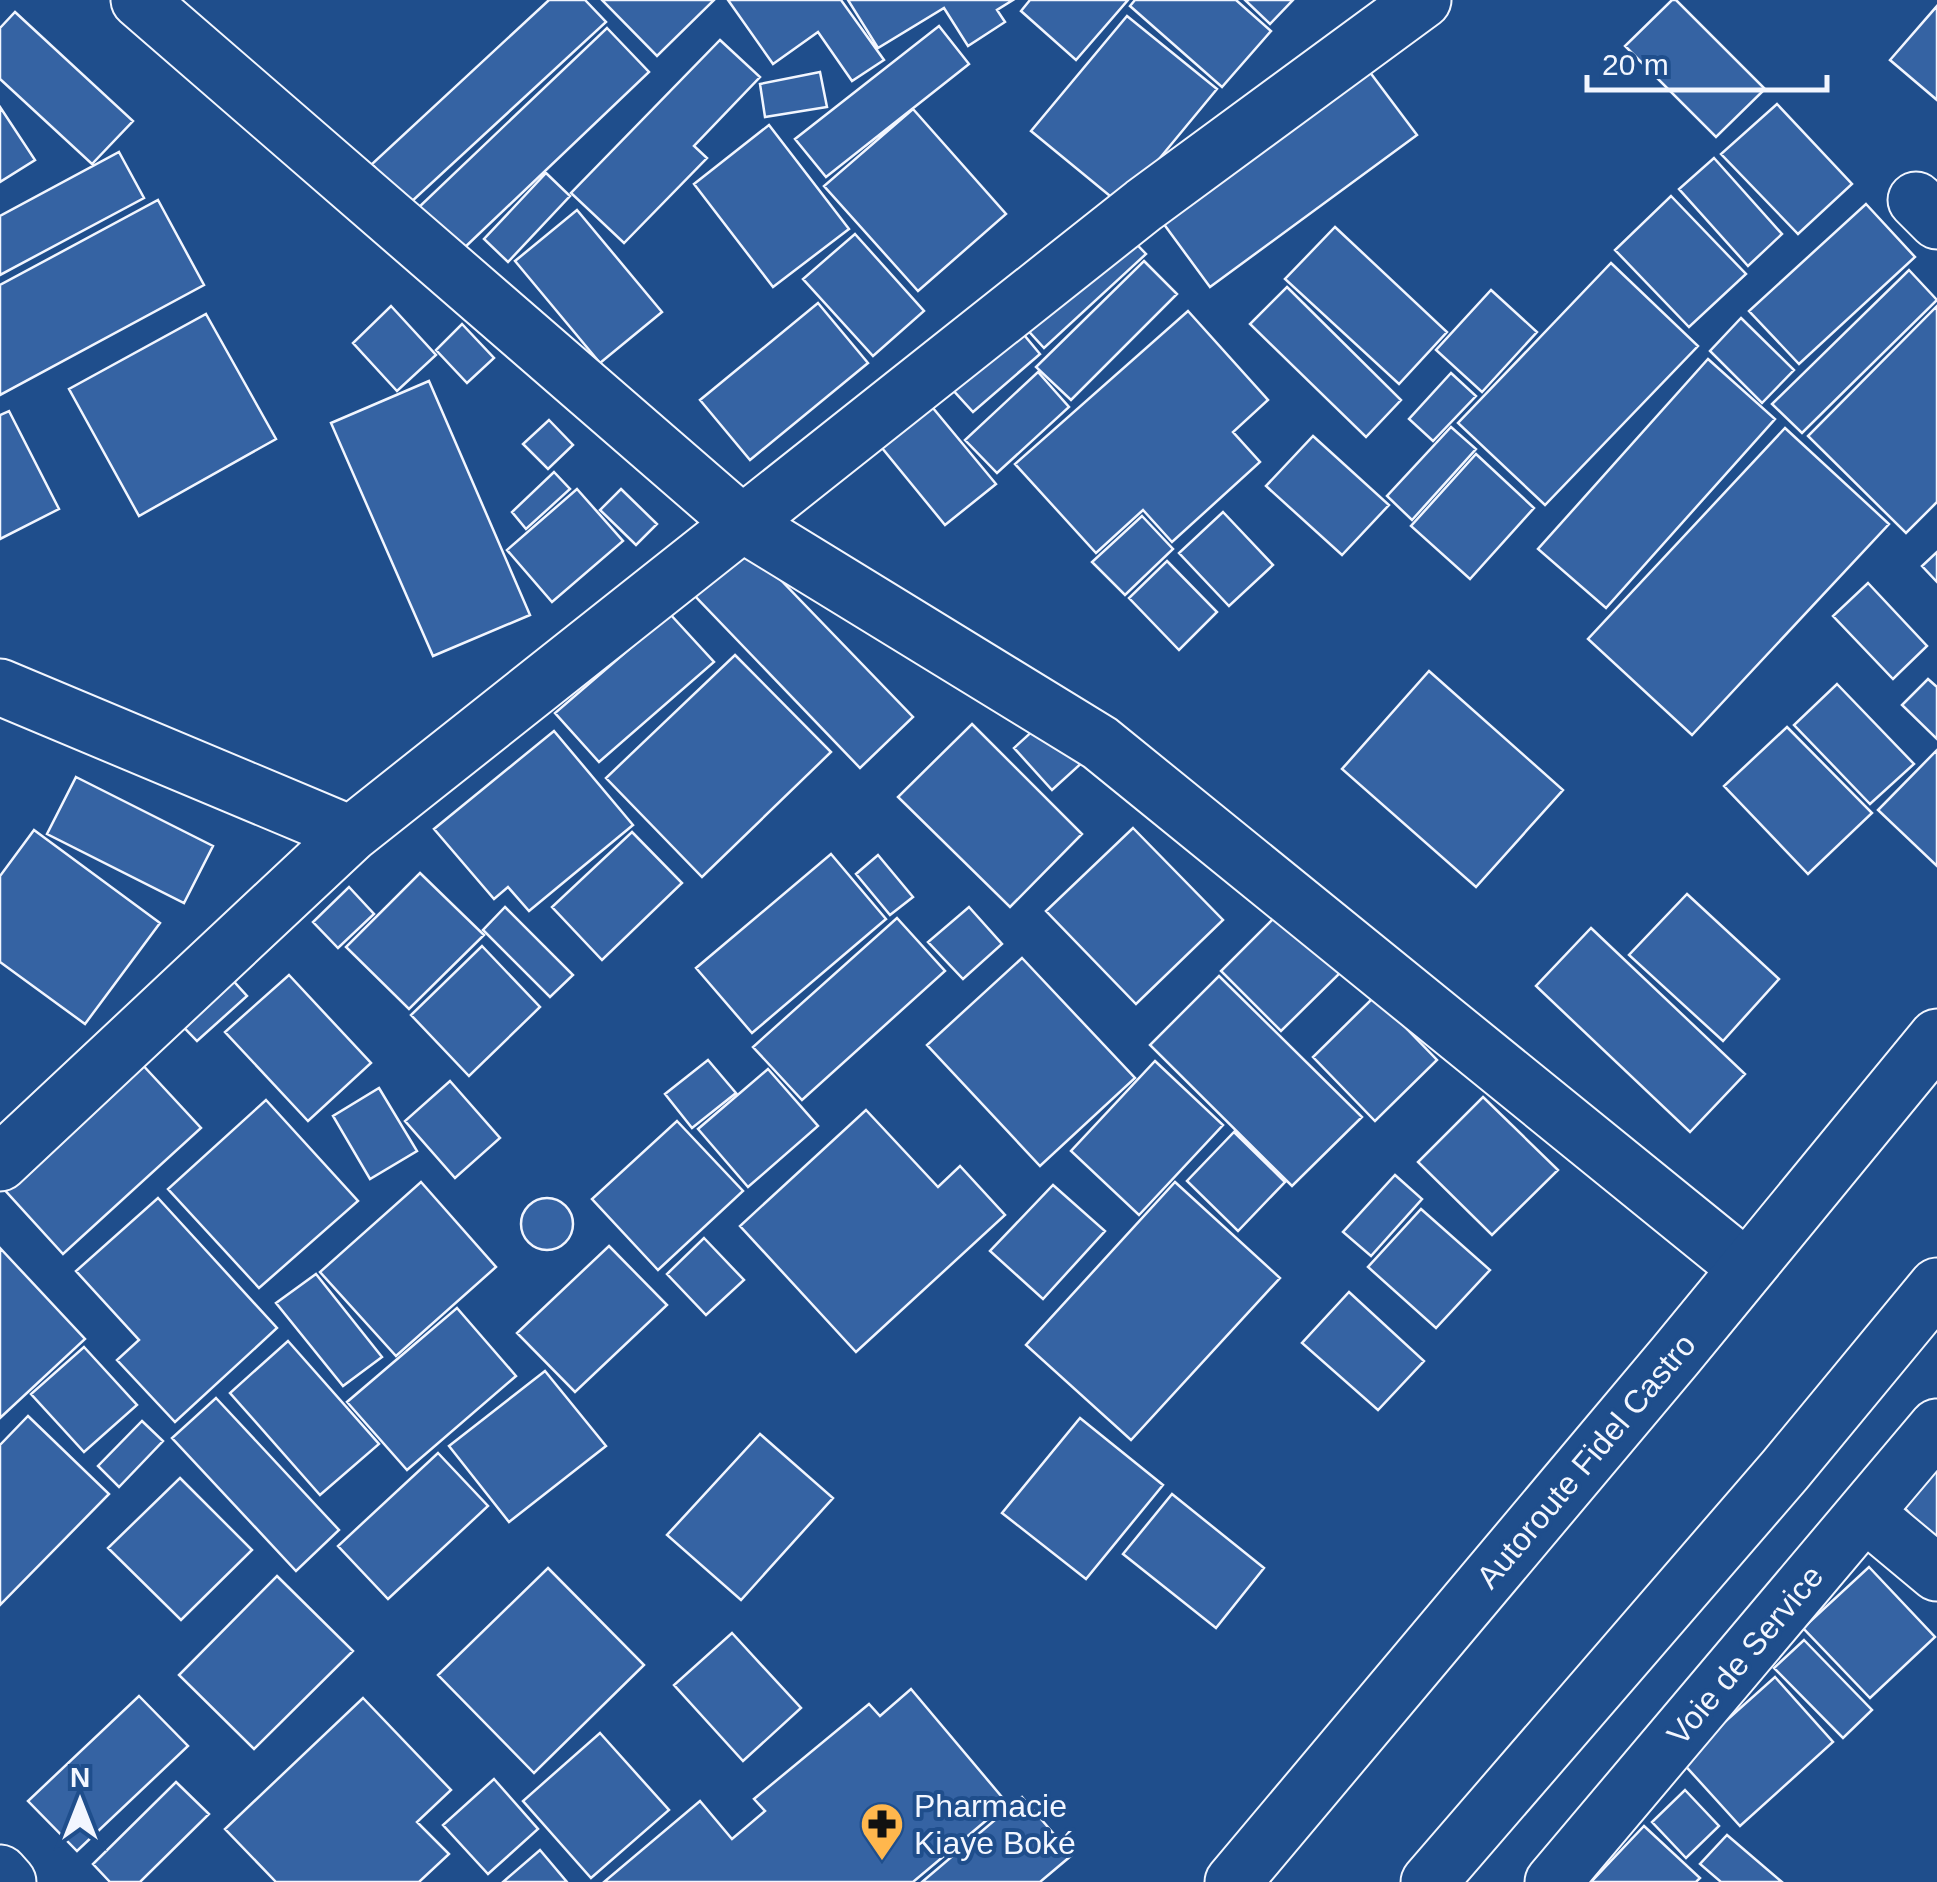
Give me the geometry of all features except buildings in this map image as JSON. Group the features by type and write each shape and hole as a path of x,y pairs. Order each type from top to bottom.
{"main road":[{"path":"139,0 742,524 1100,742 1745,1267"},
{"path":"0,1163 351,834 1144,205 1424,0"},
{"path":"0,687 351,834"},
{"name":"Autoroute Fidel Castro","path":"1233,1882 1937,1037"},
{"path":"1430,1882 1792,1462 1937,1286"},
{"name":"Voie de Service","path":"1553,1882 1937,1427"},
{"path":"1865,1512 1937,1573"},
{"path":"0,1872 8,1882"}],"place":[{"name":"Pharmacie Kiaye Boké","path":"882,1862"}]}
